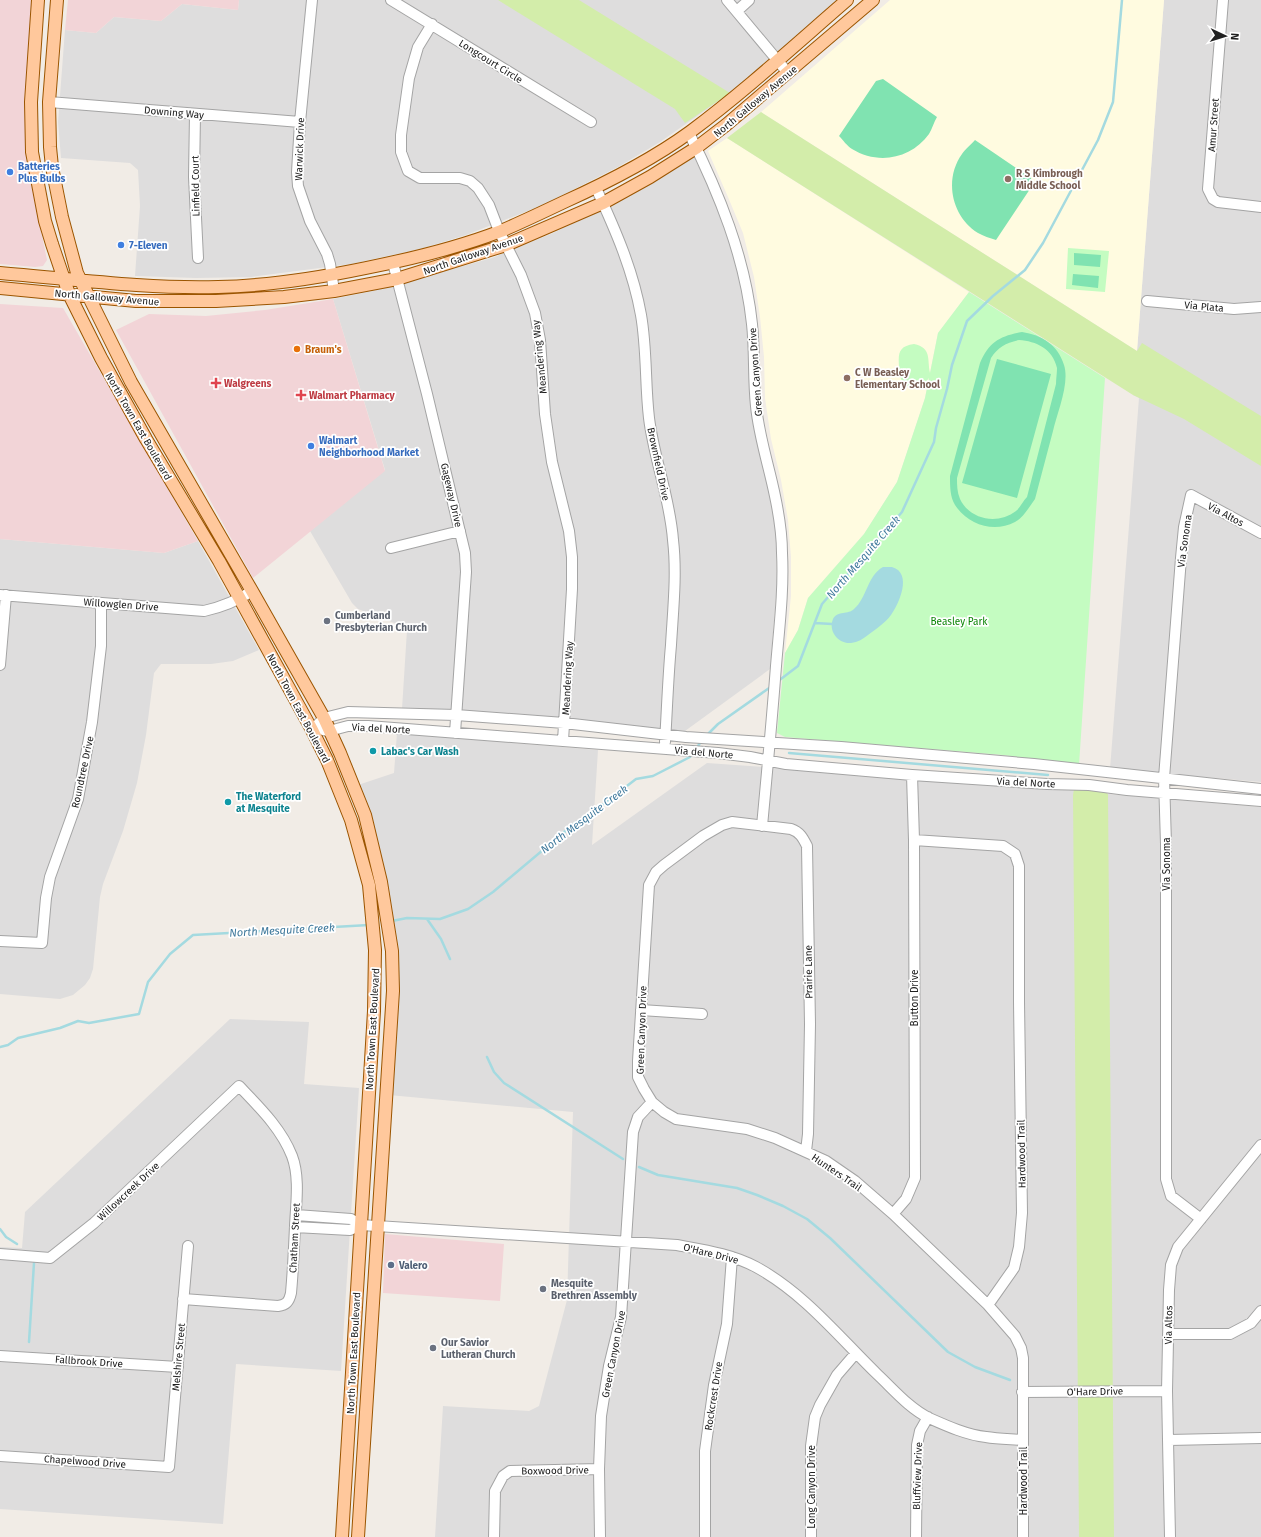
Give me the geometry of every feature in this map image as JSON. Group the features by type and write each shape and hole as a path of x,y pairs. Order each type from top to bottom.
{"main road":[{"name":"North Town East Boulevard","path":"38,0 31,102 32,152 45,221 69,294 101,358 164,469 220,561 312,730 327,760 347,809 360,847 371,898 375,950 374,1011 342,1537"},
{"name":"North Town East Boulevard","path":"56,0 49,102 52,167 62,217 81,280 136,391 324,718 340,752 364,815 372,841 383,896 392,951 393,991 358,1537"},
{"name":"North Galloway Avenue","path":"0,273 150,287 217,287 331,275 431,254 499,232 596,188 649,158 689,133 724,106 847,0"},
{"name":"North Galloway Avenue","path":"0,288 136,301 218,301 284,297 334,291 397,280 506,245 603,203 650,177 696,148 788,73 858,5 873,0"},
{"path":"36,28 54,29"},
{"path":"36,170 52,167"},
{"path":"217,287 218,301"},
{"path":"124,399 136,391"},
{"path":"164,469 176,462"},
{"path":"360,847 372,841"},
{"path":"352,1370 369,1371"}],"street":[{"name":"Warwick Drive","path":"312,0 300,122 297,172 298,186 310,221 327,254 334,291"},
{"name":"Longcourt Circle","path":"391,0 591,122"},
{"path":"727,0 788,73"},
{"path":"737,11 750,0"},
{"name":"Amur Street","path":"1223,0 1208,189 1212,199 1218,202 1261,207"},
{"name":"Meandering Way","path":"432,24 418,47 409,78 400,135 403,159 408,171 420,178 460,178 470,181 478,188 489,205 499,232 521,275 535,313 540,340 547,428 552,462 569,531 572,557 572,589 563,741"},
{"name":"Downing Way","path":"49,102 300,122"},
{"name":"Linfield Court","path":"195,114 194,177 198,258"},
{"name":"Green Canyon Drive","path":"689,133 726,216 737,249 752,324 756,406 761,437 775,497 781,534 782,594 774,707 769,744"},
{"name":"Brownfield Drive","path":"596,188 629,264 641,316 646,364 649,418 656,456 671,517 674,542 674,598 665,749"},
{"name":"Gageway Drive","path":"393,263 427,394 465,553 466,572 455,733"},
{"name":"Via Plata","path":"1147,301 1234,309 1261,307"},
{"name":"Via Altos","path":"1191,495 1261,533"},
{"name":"Via Sonoma","path":"1191,495 1184,527 1181,558 1164,778 1166,844 1166,1179 1171,1196 1201,1219"},
{"path":"392,548 460,531"},
{"name":"Willowglen Drive","path":"3,595 204,611 227,605 252,591"},
{"path":"0,665 3,595"},
{"name":"Roundtree Drive","path":"0,941 42,943 46,898 50,877 78,798 92,722 101,646 101,603"},
{"name":"Via del Norte","path":"324,718 348,712 456,715 564,723 686,737 769,744 841,747 969,758 1261,789"},
{"path":"312,730 324,718"},
{"name":"Via del Norte","path":"312,730 329,731 348,726 368,726 718,753 786,764 912,775 1047,784 1089,785 1126,790 1261,802"},
{"path":"762,826 769,744"},
{"name":"Button Drive","path":"893,1214 906,1199 916,1178 914,840 912,775"},
{"name":"Green Canyon Drive","path":"600,1537 599,1469 601,1416 609,1366 621,1317 633,1132 638,1117 652,1102 638,1077 649,886 656,872 664,864 703,836 722,825 732,822 762,826"},
{"name":"Prairie Lane","path":"762,826 791,829 796,831 802,836 807,846 810,1024 808,1134 806,1152"},
{"name":"Hardwood Trail","path":"914,840 1003,846 1015,854 1019,866 1022,1213 1019,1247 1014,1268 988,1305 1015,1336 1021,1348 1023,1358 1023,1537"},
{"path":"641,1010 702,1014"},
{"name":"Chatham Street","path":"183,1298 278,1306 284,1306 290,1300 296,1215 296,1176 292,1157 282,1136 271,1120 239,1086"},
{"name":"Willowcreek Drive","path":"0,1254 50,1258 94,1223 239,1086"},
{"name":"Hunters Trail","path":"652,1102 664,1112 676,1119 746,1129 775,1138 826,1161 854,1181 893,1214 988,1305"},
{"name":"Via Altos","path":"1170,1537 1168,1334 1171,1265 1178,1247 1261,1145"},
{"path":"296,1215 351,1219 361,1225"},
{"path":"295,1227 350,1230 361,1225"},
{"name":"O'Hare Drive","path":"361,1225 677,1245 707,1250 732,1257 754,1266 778,1280 798,1296 903,1399 928,1417 962,1432 986,1437 1023,1440"},
{"name":"Melshire Street","path":"169,1467 188,1246"},
{"name":"Rockcrest Drive","path":"705,1537 705,1451 714,1385 727,1324 732,1257"},
{"path":"1168,1334 1230,1334 1251,1323 1261,1311"},
{"name":"Long Canyon Drive","path":"811,1537 810,1446 815,1417 832,1381 856,1353"},
{"name":"Fallbrook Drive","path":"0,1356 178,1367"},
{"name":"O'Hare Drive","path":"1022,1392 1168,1391"},
{"name":"Bluffview Drive","path":"916,1537 917,1445 920,1431 928,1417"},
{"path":"1169,1440 1261,1438"},
{"name":"Chapelwood Drive","path":"0,1456 169,1467"},
{"name":"Boxwood Drive","path":"494,1537 494,1491 502,1476 510,1471 599,1469"}],"shaded area":[{"path":"0,0 32,0 29,37 26,159 47,260 43,266 35,267 0,264"},
{"path":"68,0 239,0 238,10 182,4 161,21 114,17 96,33 65,30"},
{"path":"239,0 837,0 730,93 660,142 618,167 543,205 466,235 420,249 351,264 251,277 196,278 135,276 140,206 138,170 130,163 61,158 58,122 65,30 96,33 114,17 161,21 182,4 238,10"},
{"name":"R S Kimbrough Middle School","path":"890,0 1164,0 1137,351 761,112"},
{"path":"1164,0 1261,0 1261,782 1110,769 1139,398 1133,395"},
{"name":"C W Beasley Elementary School","path":"727,138 969,292 938,333 925,398 897,482 864,534 808,598 798,630 785,653 791,596 791,557 788,520 781,480 771,439 765,398 764,357 754,277 743,233 708,151"},
{"path":"694,157 713,196 723,221 741,284 745,307 776,532 777,585 770,669 685,731 402,709 407,630 402,626 358,609 352,603 310,531 385,470 333,299 373,291 492,258 553,233 618,202"},
{"path":"333,299 385,471 253,578 116,330 149,314 206,316 265,310"},
{"path":"0,304 63,308 198,541 164,553 0,539"},
{"path":"0,539 164,553 198,541 259,650 233,661 211,664 161,664 154,673 146,735 137,783 123,831 103,884 100,897 93,969 90,978 85,985 73,995 60,999 0,994"},
{"path":"397,733 598,750 592,845 707,763 1104,791 1108,794 1261,807 1261,1537 435,1537 443,1406 529,1411 539,1406 567,1300 573,1112 389,1095 393,944 358,785 394,773"},
{"path":"230,1019 309,1022 304,1084 359,1088 341,1371 236,1364 223,1524 0,1509 0,1247 22,1248 25,1212"},
{"path":"385,1234 504,1244 500,1301 383,1293"}],"green space":[{"path":"498,0 579,0 730,93 685,123 675,109"},
{"path":"883,79 937,117 929,134 913,149 894,157 883,158 872,157 852,149 839,136 876,81"},
{"path":"761,112 1137,351 1142,343 1261,416 1261,466 1184,419 1133,395 727,138"},
{"path":"975,140 1031,178 1032,186 996,240 978,233 969,226 956,207 953,196 953,174 956,164 963,152"},
{"path":"1068,248 1109,251 1105,292 1066,289"},
{"path":"1074,253 1101,255 1100,267 1074,265"},
{"path":"1073,274 1099,276 1098,288 1072,285"},
{"name":"Beasley Park","path":"969,292 1105,378 1079,765 1003,755 785,737 777,733 785,653 798,630 808,598 864,534 897,482 925,398 929,378 919,386 907,386 901,379 899,372 900,351 905,346 914,344 924,348 928,355 930,373 938,333"},
{"path":"1022,332 1042,338 1058,352 1064,365 1064,389 1035,499 1024,515 1015,522 999,527 990,527 974,522 960,512 952,498 950,476 983,356 996,341","holes":["1019,340 1032,342 1043,347 1052,356 1057,368 1056,384 1027,497 1017,510 1009,515 1001,518 985,518 970,512 960,499 958,494 957,478 991,358 996,351 1006,344"]},
{"path":"997,359 1051,374 1017,498 962,483"},
{"path":"1074,789 1104,791 1108,794 1114,1537 1079,1537"}],"water":[{"path":"883,567 892,567 898,570 902,575 903,582 900,597 889,618 856,642 846,643 838,639 832,628 833,619 840,613 849,612 854,609 862,599 870,581"}],"waterway":[{"name":"North Mesquite Creek","path":"777,682 798,666 822,604 902,512 934,442 936,428 952,365 967,321 993,296 1025,270 1043,243 1098,140 1113,102 1122,0"},
{"path":"815,623 832,624"},
{"name":"North Mesquite Creek","path":"707,735 718,724 772,686"},
{"name":"North Mesquite Creek","path":"696,749 702,740"},
{"name":"North Mesquite Creek","path":"392,921 407,918 440,919 468,909 493,892 575,823 584,819 636,779 653,776 690,757 693,753"},
{"path":"789,753 1048,775"},
{"path":"427,919 441,939 450,959"},
{"name":"North Mesquite Creek","path":"0,1047 8,1045 18,1038 60,1028 78,1021 89,1023 139,1014 148,982 170,954 193,935 369,925"},
{"path":"487,1057 494,1072 504,1083 623,1159"},
{"path":"639,1167 658,1175 737,1188 783,1206 807,1219 830,1238 948,1352 975,1367 1010,1380"},
{"path":"0,1229 6,1237 17,1244"},
{"path":"29,1342 34,1263"}],"place":[{"name":"Batteries Plus Bulbs","path":"10,172"},
{"name":"R S Kimbrough Middle School","path":"1008,179"},
{"name":"7-Eleven","path":"121,245"},
{"name":"Braum's","path":"297,349"},
{"name":"C W Beasley Elementary School","path":"847,378"},
{"name":"Walgreens","path":"216,383"},
{"name":"Walmart Pharmacy","path":"301,395"},
{"name":"Walmart Neighborhood Market","path":"311,446"},
{"name":"Cumberland Presbyterian Church","path":"327,621"},
{"name":"Labac's Car Wash","path":"373,751"},
{"name":"The Waterford at Mesquite","path":"228,802"},
{"name":"Valero","path":"391,1265"},
{"name":"Mesquite Brethren Assembly","path":"543,1289"},
{"name":"Our Savior Lutheran Church","path":"433,1348"}]}
